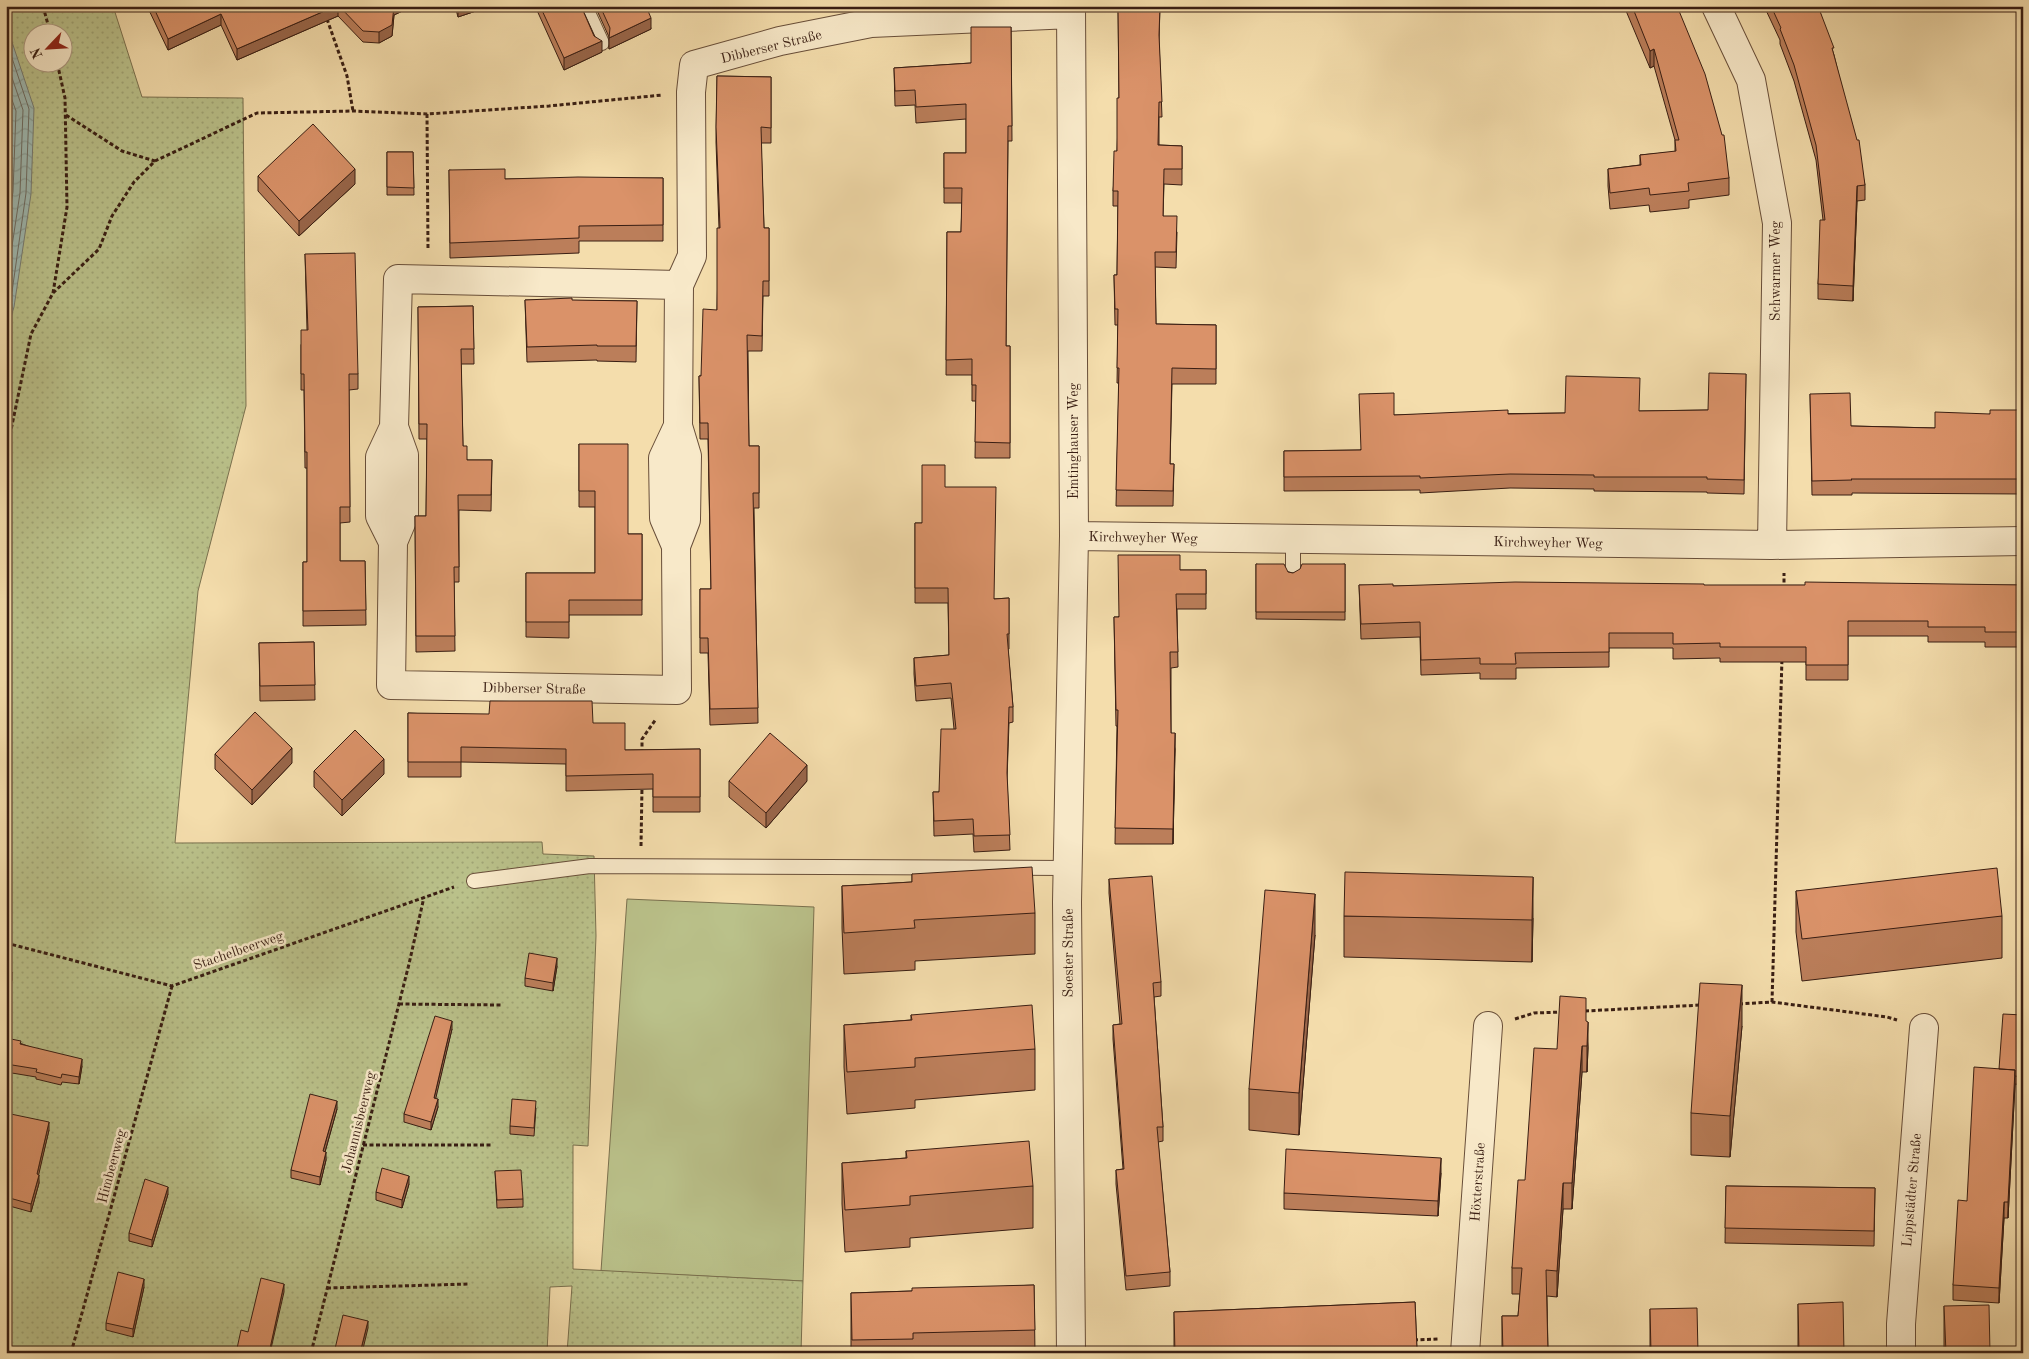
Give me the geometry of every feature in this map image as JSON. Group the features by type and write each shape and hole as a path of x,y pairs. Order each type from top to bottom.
{"street":[{"name":"Schwarmer Weg","path":"1716,6 1751,80 1777,224 1778,545"},
{"name":"Dibberser Straße","path":"678,285 428,279 398,280 394,427 380,457 380,516 393,542 391,685 677,690 676,546 664,518 663,458 678,426 678,285 692,256 691,92 694,65 798,38 871,23 1071,10"},
{"name":"Emtinghauser Weg","path":"1068,868 1074,536 1071,10"},
{"name":"Kirchweyher Weg","path":"1074,536 1778,545 2023,541"},
{"name":"Soester Straße","path":"1068,868 1071,1353"},
{"name":"Höxterstraße","path":"1466,1345 1488,1026"},
{"name":"Lippstädter Straße","path":"1901,1353 1901,1324 1924,1028"}],"lane":[{"path":"585,6 602,43"},
{"path":"1293,539 1293,572"},
{"path":"474,881 590,866 1068,868"}],"path":[{"path":"43,6 47,22"},
{"path":"325,15 347,76 354,111"},
{"path":"53,293 67,208 66,115 65,98 59,72"},
{"path":"6,454 31,334 53,293 99,249 112,216 129,189 155,161 257,113 354,111 427,114 617,101 691,92"},
{"path":"427,114 428,279"},
{"path":"66,115 122,151 155,161"},
{"path":"1778,545 1784,589"},
{"path":"1772,1002 1782,648"},
{"path":"642,758 642,739 677,690"},
{"path":"642,786 642,866"},
{"name":"Stachelbeerweg","path":"172,986 474,881"},
{"name":"Johannisbeerweg","path":"311,1353 424,897"},
{"path":"6,943 172,986"},
{"name":"Himbeerweg","path":"71,1353 172,986"},
{"path":"1733,1004 1772,1002 1887,1017 1924,1028"},
{"path":"399,1004 502,1005"},
{"path":"1584,1011 1703,1005"},
{"path":"1488,1026 1534,1013 1564,1012"},
{"path":"363,1145 492,1145"},
{"path":"327,1288 470,1284"},
{"path":"1407,1340 1466,1345"},
{"path":"1094,1353 1182,1349"}],"green space":[{"path":"6,6 113,6 142,97 243,98 246,406 198,591 175,843 542,842 543,854 594,856 596,936 588,1146 573,1145 573,1269 803,1281 801,1353 567,1353 572,1286 550,1287 547,1353 6,1353"},
{"path":"627,899 814,907 803,1281 601,1271"}],"water":[{"path":"6,24 34,108 31,194 14,307 6,334"}],"building":[{"path":"153,6 336,6 237,49 221,14 168,39"},
{"path":"339,6 394,6 392,25 379,32 363,31"},
{"path":"540,6 581,6 594,36 602,41 564,58"},
{"path":"600,6 646,6 651,18 609,38 610,28"},
{"path":"1118,6 1160,6 1159,35 1162,102 1159,102 1158,145 1182,146 1182,169 1164,169 1163,216 1177,216 1176,252 1155,252 1156,324 1216,325 1216,369 1172,368 1170,464 1174,464 1173,491 1116,490 1119,368 1117,368 1118,309 1115,309 1114,275 1117,275 1118,191 1113,191 1114,151 1117,151 1117,98 1119,98"},
{"path":"1632,6 1677,6 1705,74 1722,135 1724,135 1729,178 1688,183 1689,191 1650,195 1649,188 1610,193 1608,169 1641,165 1640,155 1676,151 1675,140 1679,140 1654,49 1650,51"},
{"path":"1771,6 1818,6 1834,48 1832,48 1857,140 1859,140 1865,185 1857,186 1853,286 1818,284 1820,220 1825,220 1816,145 1794,65"},
{"path":"971,27 1011,27 1012,126 1008,126 1006,346 1010,346 1010,443 975,442 976,385 972,385 972,359 946,360 947,232 961,232 962,188 944,188 944,153 966,153 966,104 916,107 915,90 895,91 894,68 971,63"},
{"path":"717,76 771,77 771,128 761,127 764,228 769,228 769,281 763,281 762,336 747,335 749,446 759,446 759,493 753,493 758,708 710,709 708,638 700,638 700,589 711,589 708,423 700,423 699,376 701,376 703,309 717,310 717,228 720,228 716,127"},
{"path":"313,124 355,169 299,221 258,176"},
{"path":"387,152 413,152 414,188 387,187"},
{"path":"505,169 505,179 578,177 663,178 663,225 579,226 579,238 450,243 449,170"},
{"path":"355,253 358,374 349,374 350,507 340,507 340,561 365,561 366,610 303,611 303,562 307,562 307,452 305,452 304,374 301,374 301,330 308,330 305,254"},
{"path":"572,298 572,300 637,301 636,346 527,347 525,300"},
{"path":"473,306 474,349 461,349 463,446 467,446 467,460 492,460 491,495 458,495 459,567 454,567 455,636 416,636 415,516 426,516 427,424 419,424 418,307"},
{"path":"1709,373 1746,374 1744,480 1707,479 1707,477 1594,477 1594,475 1510,474 1420,478 1420,476 1284,477 1284,451 1361,450 1359,394 1394,393 1394,415 1508,410 1508,414 1565,413 1566,376 1640,378 1639,411 1708,410"},
{"path":"2020,378 2023,378 2023,479 1851,479 1812,481 1810,394 1850,393 1851,426 1935,428 1935,412 1990,414 1990,410 2019,410"},
{"path":"579,444 628,444 628,534 642,534 642,600 569,600 569,622 526,622 526,573 595,573 595,491 579,491"},
{"path":"922,465 945,465 945,487 996,487 994,599 1009,598 1009,634 1007,634 1013,707 1009,707 1007,773 1010,835 974,836 973,819 934,821 933,792 939,792 941,729 956,729 951,683 916,686 914,658 949,655 948,588 915,588 915,523 922,523"},
{"path":"1118,555 1180,555 1180,570 1206,570 1206,594 1176,594 1178,652 1170,652 1171,733 1175,733 1173,829 1115,828 1118,710 1116,710 1114,617 1119,617"},
{"path":"1256,564 1284,564 1288,572 1293,573 1300,569 1302,564 1345,564 1345,612 1256,612"},
{"path":"1515,582 1704,585 1805,585 1805,582 2023,585 2023,632 1985,632 1985,627 1928,627 1928,621 1848,621 1848,665 1806,665 1806,647 1720,647 1720,643 1673,644 1673,633 1609,633 1609,652 1515,653 1516,664 1480,664 1480,658 1421,660 1420,622 1361,624 1359,585 1393,584 1393,586"},
{"path":"314,642 315,685 260,686 259,643"},
{"path":"490,701 592,701 593,723 625,723 625,750 700,749 700,797 653,797 653,774 566,776 566,749 461,747 461,762 408,762 408,713 489,714"},
{"path":"255,712 292,748 252,790 215,754"},
{"path":"355,730 384,759 342,800 314,771"},
{"path":"770,733 807,765 766,813 729,781"},
{"path":"1032,867 1035,913 914,920 915,928 844,933 842,886 912,882 912,874"},
{"path":"1997,868 2002,916 1802,939 1796,891"},
{"path":"1345,872 1533,877 1532,920 1344,916"},
{"path":"1152,876 1161,982 1153,983 1163,1127 1157,1127 1170,1272 1126,1276 1116,1170 1124,1169 1113,1025 1122,1024 1109,879"},
{"path":"1265,890 1315,894 1299,1093 1249,1089"},
{"path":"529,953 557,958 553,983 525,978"},
{"path":"6,971 12,972 6,993"},
{"path":"1700,983 1742,985 1730,1116 1691,1113"},
{"path":"1560,996 1586,998 1586,1021 1588,1022 1587,1046 1582,1046 1572,1183 1563,1183 1557,1271 1546,1270 1548,1353 1503,1353 1502,1316 1518,1316 1522,1268 1512,1268 1518,1180 1525,1180 1534,1048 1557,1049"},
{"path":"1032,1005 1035,1049 915,1058 915,1067 847,1072 844,1025 912,1020 911,1015"},
{"path":"2003,1014 2023,1015 2023,1077 2015,1076 2015,1070 1999,1069"},
{"path":"435,1016 452,1021 434,1098 438,1099 431,1122 404,1114"},
{"path":"6,1038 21,1041 20,1044 82,1059 79,1077 62,1074 61,1078 36,1072 37,1069 6,1064"},
{"path":"1974,1067 2015,1070 2008,1202 2004,1202 1999,1288 1953,1285 1958,1200 1967,1201"},
{"path":"310,1094 337,1101 323,1151 326,1152 320,1177 291,1170"},
{"path":"512,1099 536,1101 534,1128 510,1126"},
{"path":"6,1113 49,1122 37,1174 39,1175 31,1204 6,1197"},
{"path":"1029,1141 1033,1186 910,1196 910,1205 845,1210 842,1163 907,1158 906,1151"},
{"path":"1286,1149 1441,1158 1438,1201 1284,1193"},
{"path":"382,1168 409,1176 402,1200 376,1192"},
{"path":"521,1170 523,1199 497,1200 495,1171"},
{"path":"145,1179 168,1187 152,1240 129,1233"},
{"path":"1726,1186 1875,1188 1874,1231 1725,1228"},
{"path":"118,1272 144,1279 133,1329 106,1323"},
{"path":"261,1278 284,1284 269,1353 236,1353 241,1330 248,1332"},
{"path":"1034,1285 1035,1330 913,1333 913,1339 852,1340 851,1293 912,1291 912,1288"},
{"path":"1415,1302 1417,1349 1301,1353 1175,1353 1174,1312"},
{"path":"1843,1302 1844,1353 1799,1353 1798,1304"},
{"path":"1989,1305 1990,1353 1946,1353 1944,1306"},
{"path":"1697,1308 1698,1353 1651,1353 1650,1309"},
{"path":"343,1315 368,1321 360,1353 334,1353"}]}
